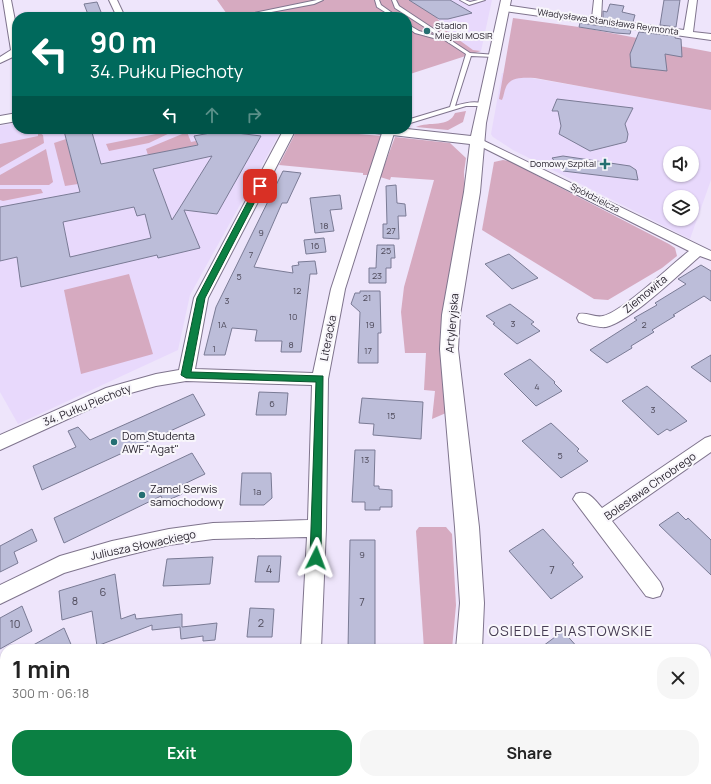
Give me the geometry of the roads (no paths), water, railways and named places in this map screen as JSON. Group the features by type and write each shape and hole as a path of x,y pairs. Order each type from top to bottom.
{"street":[{"path":"7,0 12,28"},
{"path":"113,0 119,12"},
{"path":"596,21 598,0"},
{"path":"688,34 693,0"},
{"name":"Władysława Stanisława Reymonta","path":"506,4 596,21 711,37"},
{"name":"Artyleryjska","path":"469,644 472,603 467,527 449,349 451,315 472,192 483,105 506,4"},
{"path":"0,60 12,55"},
{"path":"0,120 12,118"},
{"path":"412,133 478,141"},
{"path":"186,375 201,298 287,134"},
{"name":"Literacka","path":"311,644 317,528 320,379 338,289 381,134"},
{"name":"Spółdzielcza","path":"478,141 705,253"},
{"name":"Ziemowita","path":"584,318 604,322 627,310 705,253"},
{"name":"34. Pułku Piechoty","path":"0,443 112,392 144,382 186,375 320,379"},
{"name":"Bolesława Chrobrego","path":"653,589 600,519 711,443"},
{"path":"582,499 600,519"},
{"name":"Juliusza Słowackiego","path":"0,595 60,565 112,550 162,539 213,531 317,528"}],"lane":[{"path":"264,12 314,3 321,0"},
{"path":"377,0 379,6 388,12"},
{"path":"394,0 397,7 405,12"},
{"path":"462,0 469,4 483,0"},
{"path":"412,17 469,54 494,56"},
{"path":"412,28 417,32 449,41"},
{"path":"452,108 469,54"},
{"path":"412,120 466,104 483,105"}],"place":[{"name":"Stadion Miejski MOSIR","path":"427,31"},
{"name":"Domowy Szpital","path":"605,164"},
{"name":"Dom Studenta AWF \"Agat\"","path":"114,442"},
{"name":"Zamel Serwis samochodowy","path":"142,495"}],"district":[{"name":"OSIEDLE PIASTOWSKIE","path":"571,631"}]}
